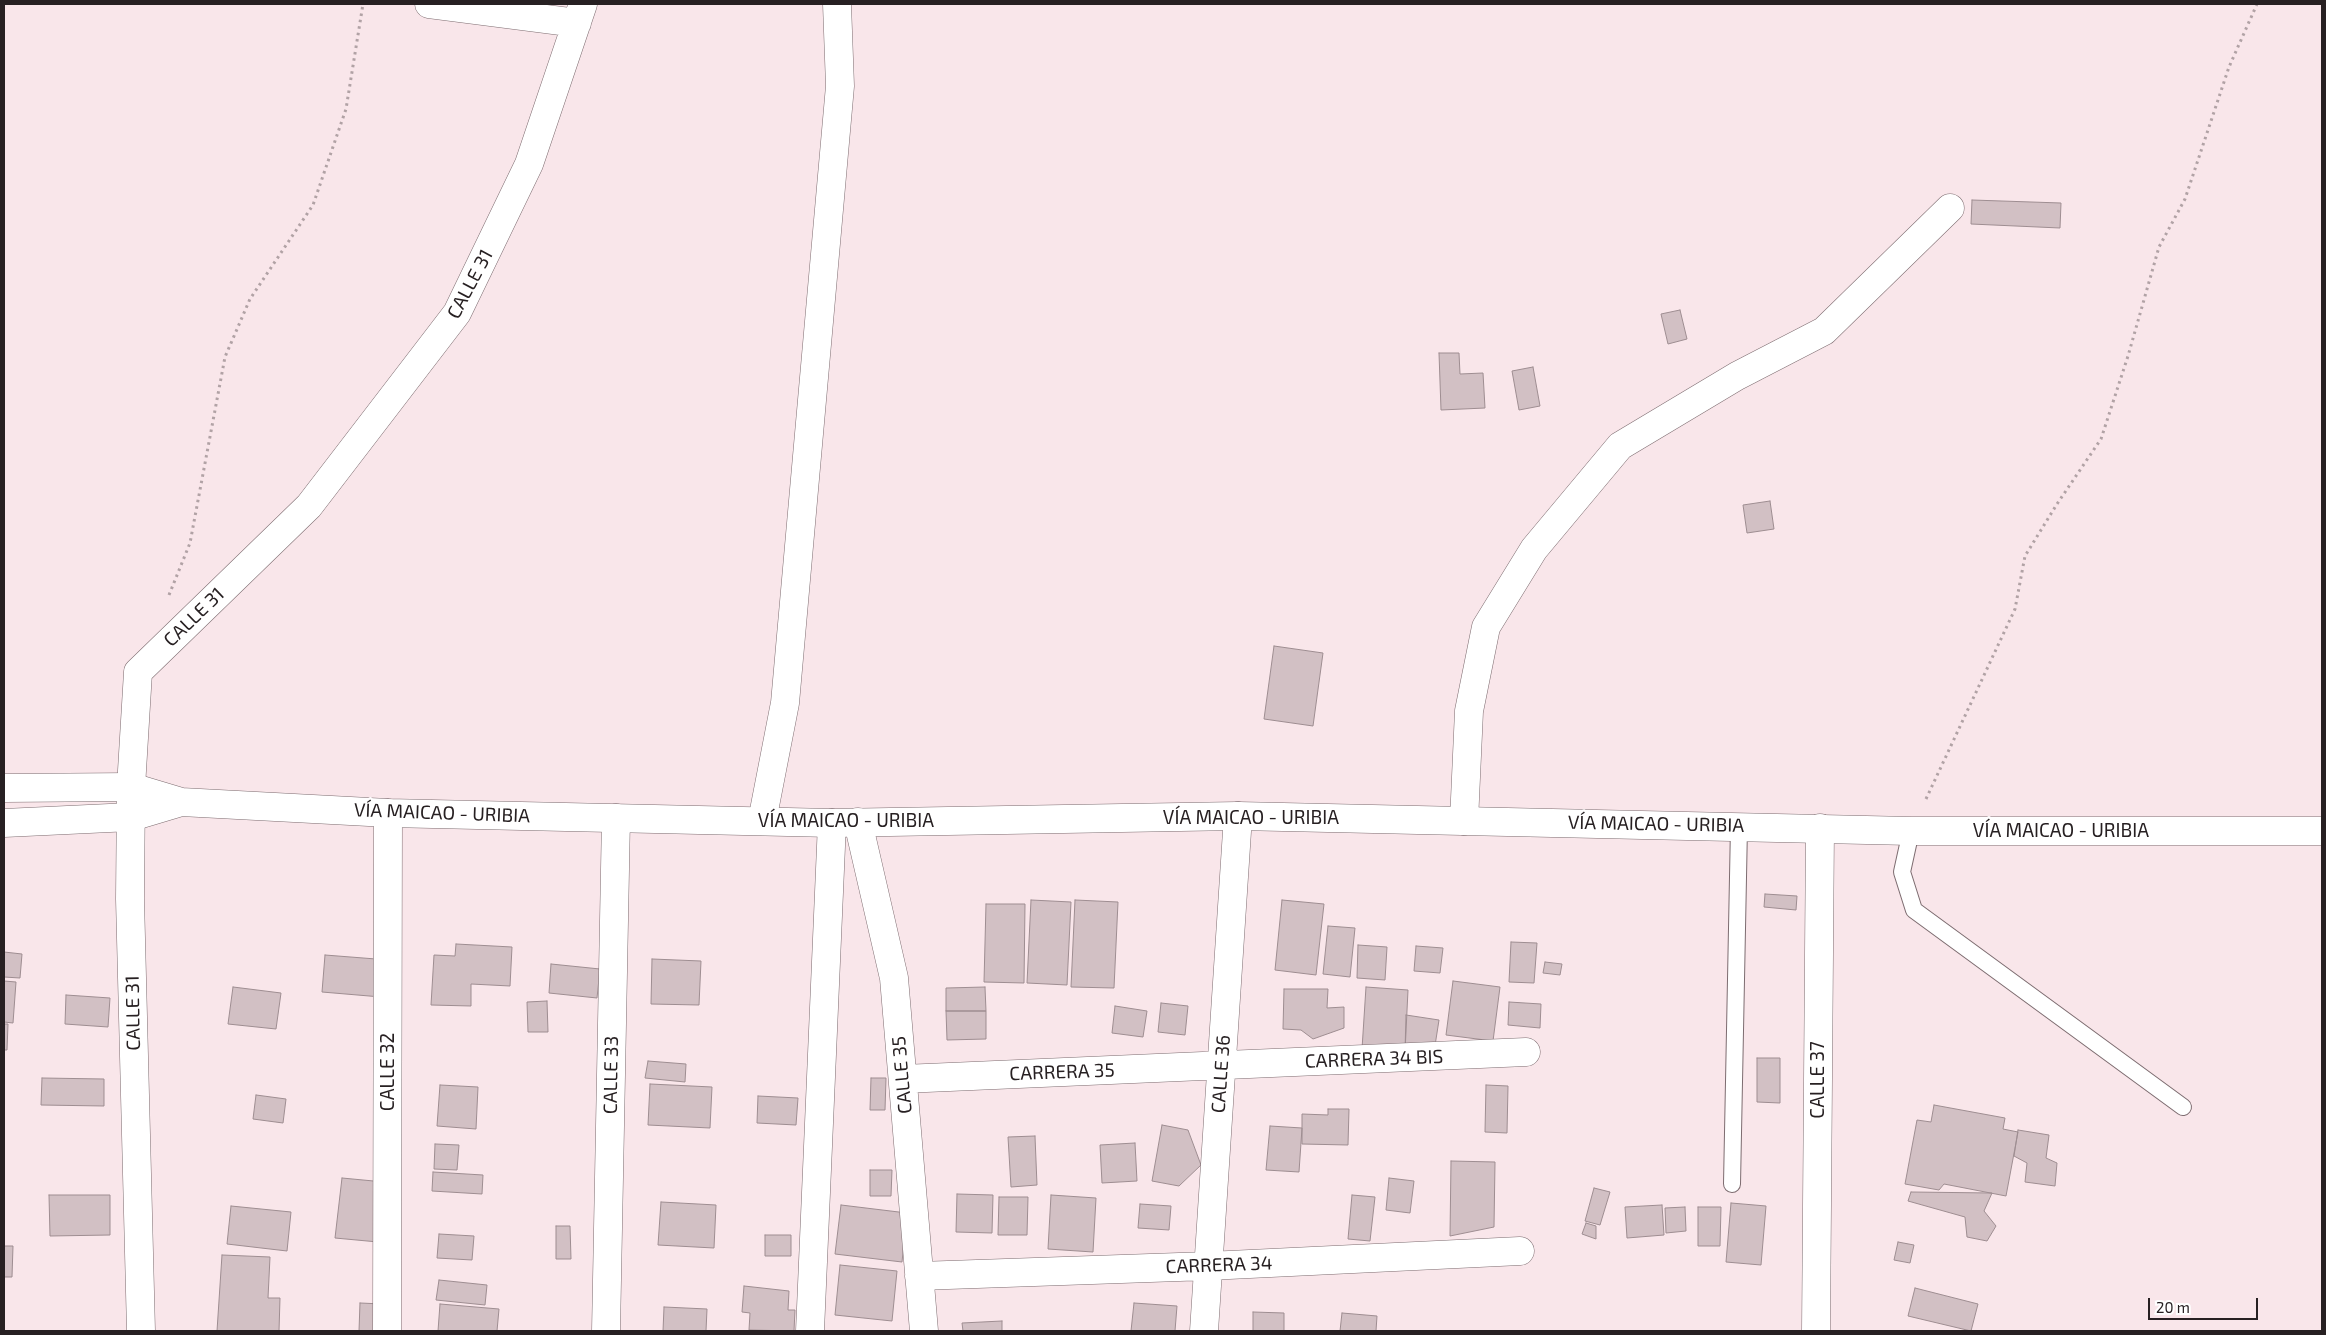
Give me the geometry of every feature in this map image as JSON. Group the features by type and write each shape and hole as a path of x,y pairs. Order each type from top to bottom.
{"street":[{"path":"428,4 580,13"},
{"path":"762,821 785,703 840,86 837,4"},
{"name":"CALLE 31","path":"141,1331 130,899 131,787 138,672 309,506 458,313 529,164 580,13"},
{"path":"1464,821 1469,711 1486,627 1534,549 1620,446 1737,376 1824,330 1950,208"},
{"name":"VÍA MAICAO - URIBIA","path":"4,788 131,787 181,802 388,813 845,823 1238,816 1911,831 2322,831"},
{"name":"VÍA MAICAO - URIBIA","path":"4,823 131,817 181,802"},
{"name":"CALLE 32","path":"387,1331 388,813"},
{"name":"CALLE 36","path":"1204,1331 1238,816"},
{"name":"CALLE 33","path":"606,1331 616,818"},
{"path":"810,1331 845,823"},
{"name":"CALLE 35","path":"845,823 894,978 924,1331"},
{"name":"CALLE 37","path":"1816,1331 1820,828"},
{"name":"CARRERA 34 BIS","path":"1222,1066 1526,1052"},
{"name":"CARRERA 35","path":"903,1079 1222,1066"},
{"name":"CARRERA 34","path":"919,1276 1208,1266 1520,1251"}],"lane":[{"path":"1732,1184 1739,826"},
{"path":"1911,831 1902,872 1914,910 2183,1107"}],"path":[{"path":"167,598 190,543 225,357 250,299 313,205 346,109 363,4"},
{"path":"1911,831 2015,609 2025,556 2101,439 2128,356 2159,247 2185,199 2229,67 2257,4"}],"building":[{"path":"1972,200 2061,203 2060,228 1971,224"},
{"path":"1680,310 1687,339 1668,344 1661,314"},
{"path":"1439,353 1459,353 1460,374 1483,373 1485,408 1441,410"},
{"path":"1533,367 1540,406 1519,410 1512,371"},
{"path":"1770,501 1774,529 1747,533 1743,505"},
{"path":"1274,646 1323,653 1313,726 1264,719"},
{"path":"1765,894 1797,896 1796,910 1764,907"},
{"path":"1031,900 1071,902 1067,985 1027,983"},
{"path":"1075,900 1118,902 1114,988 1071,987"},
{"path":"1282,900 1324,904 1316,975 1275,970"},
{"path":"986,904 1025,904 1024,983 984,982"},
{"path":"1328,926 1355,928 1350,977 1323,974"},
{"path":"1511,942 1537,943 1534,983 1509,982"},
{"path":"456,944 512,947 510,986 471,984 471,1006 431,1005 434,955 455,956"},
{"path":"1358,945 1387,947 1385,980 1357,978"},
{"path":"1416,946 1443,948 1440,973 1414,971"},
{"path":"4,952 22,954 20,978 4,977"},
{"path":"325,955 376,959 381,997 322,992"},
{"path":"652,959 701,961 699,1005 651,1004"},
{"path":"1545,962 1562,964 1560,975 1543,973"},
{"path":"551,964 600,969 597,998 549,993"},
{"path":"4,981 16,982 13,1023 4,1022"},
{"path":"1453,981 1500,987 1493,1041 1446,1035"},
{"path":"233,987 281,993 276,1029 228,1024"},
{"path":"985,987 986,1011 946,1011 946,988"},
{"path":"1366,987 1408,990 1405,1052 1362,1049"},
{"path":"1284,989 1328,989 1327,1008 1344,1007 1344,1028 1313,1039 1301,1030 1283,1029"},
{"path":"66,995 110,998 108,1027 65,1024"},
{"path":"547,1001 548,1032 528,1032 527,1002"},
{"path":"1509,1002 1541,1004 1540,1028 1508,1025"},
{"path":"1161,1003 1188,1006 1185,1035 1158,1032"},
{"path":"1115,1006 1147,1011 1143,1037 1112,1033"},
{"path":"946,1011 986,1011 986,1039 947,1040"},
{"path":"1406,1015 1439,1020 1434,1052 1405,1052"},
{"path":"4,1024 8,1024 7,1050 4,1050"},
{"path":"1757,1058 1780,1058 1780,1103 1757,1102"},
{"path":"648,1061 686,1064 685,1082 645,1078"},
{"path":"42,1078 104,1079 104,1106 41,1105"},
{"path":"871,1078 886,1078 885,1110 870,1110"},
{"path":"650,1084 712,1087 710,1128 648,1125"},
{"path":"440,1085 478,1087 476,1129 437,1126"},
{"path":"1486,1085 1508,1086 1507,1133 1485,1132"},
{"path":"256,1095 286,1099 283,1123 253,1119"},
{"path":"758,1096 798,1098 796,1125 757,1123"},
{"path":"1934,1105 2005,1118 2003,1129 2018,1132 2006,1196 1944,1184 1939,1190 1905,1184 1917,1120 1931,1122"},
{"path":"1328,1109 1349,1109 1348,1145 1302,1144 1302,1114 1328,1115"},
{"path":"1162,1125 1188,1130 1201,1165 1179,1186 1152,1181"},
{"path":"1270,1126 1302,1128 1299,1172 1266,1170"},
{"path":"2018,1130 2049,1135 2046,1158 2057,1163 2055,1186 2025,1182 2027,1163 2014,1156"},
{"path":"1035,1136 1037,1185 1011,1187 1008,1137"},
{"path":"1135,1143 1137,1181 1102,1183 1100,1145"},
{"path":"435,1144 459,1145 457,1170 434,1169"},
{"path":"1451,1161 1495,1162 1494,1227 1450,1236"},
{"path":"870,1170 892,1170 891,1196 870,1196"},
{"path":"433,1172 483,1175 482,1194 432,1191"},
{"path":"342,1178 384,1182 378,1242 335,1238"},
{"path":"1389,1178 1414,1181 1410,1213 1386,1210"},
{"path":"1594,1188 1610,1192 1600,1225 1585,1221"},
{"path":"1911,1192 1992,1193 1984,1211 1996,1226 1987,1241 1967,1237 1965,1217 1908,1201"},
{"path":"957,1194 993,1195 992,1233 956,1232"},
{"path":"49,1195 110,1195 110,1235 50,1236"},
{"path":"1051,1195 1096,1198 1093,1252 1048,1249"},
{"path":"1352,1195 1375,1197 1370,1241 1348,1239"},
{"path":"999,1197 1028,1197 1027,1235 998,1235"},
{"path":"661,1202 716,1205 714,1248 658,1245"},
{"path":"1731,1203 1766,1206 1761,1265 1726,1262"},
{"path":"1140,1204 1171,1206 1169,1230 1138,1228"},
{"path":"841,1205 907,1213 902,1262 835,1254"},
{"path":"1662,1205 1664,1235 1627,1238 1625,1207"},
{"path":"231,1206 291,1212 287,1251 227,1244"},
{"path":"1685,1207 1686,1231 1666,1233 1665,1208"},
{"path":"1698,1207 1721,1207 1720,1246 1698,1246"},
{"path":"1586,1223 1596,1226 1596,1239 1582,1234"},
{"path":"556,1226 570,1226 571,1259 556,1259"},
{"path":"439,1234 474,1236 472,1260 437,1258"},
{"path":"765,1235 791,1235 791,1256 765,1256"},
{"path":"1898,1242 1914,1245 1910,1263 1894,1260"},
{"path":"4,1246 13,1246 12,1277 4,1277"},
{"path":"222,1255 270,1257 268,1298 280,1298 279,1331 217,1331"},
{"path":"840,1265 897,1271 892,1321 835,1315"},
{"path":"439,1280 487,1285 485,1305 436,1300"},
{"path":"744,1286 789,1291 788,1310 795,1310 794,1331 749,1330 750,1313 742,1312"},
{"path":"1915,1288 1978,1304 1971,1331 1908,1316"},
{"path":"360,1303 382,1304 380,1331 359,1331"},
{"path":"1134,1303 1177,1306 1175,1331 1131,1331"},
{"path":"440,1304 499,1309 497,1331 438,1331"},
{"path":"664,1307 707,1309 706,1331 663,1331"},
{"path":"1253,1312 1284,1313 1284,1331 1253,1331"},
{"path":"1342,1313 1377,1316 1376,1331 1340,1331"},
{"path":"1002,1321 1002,1331 963,1331 962,1323"}]}
